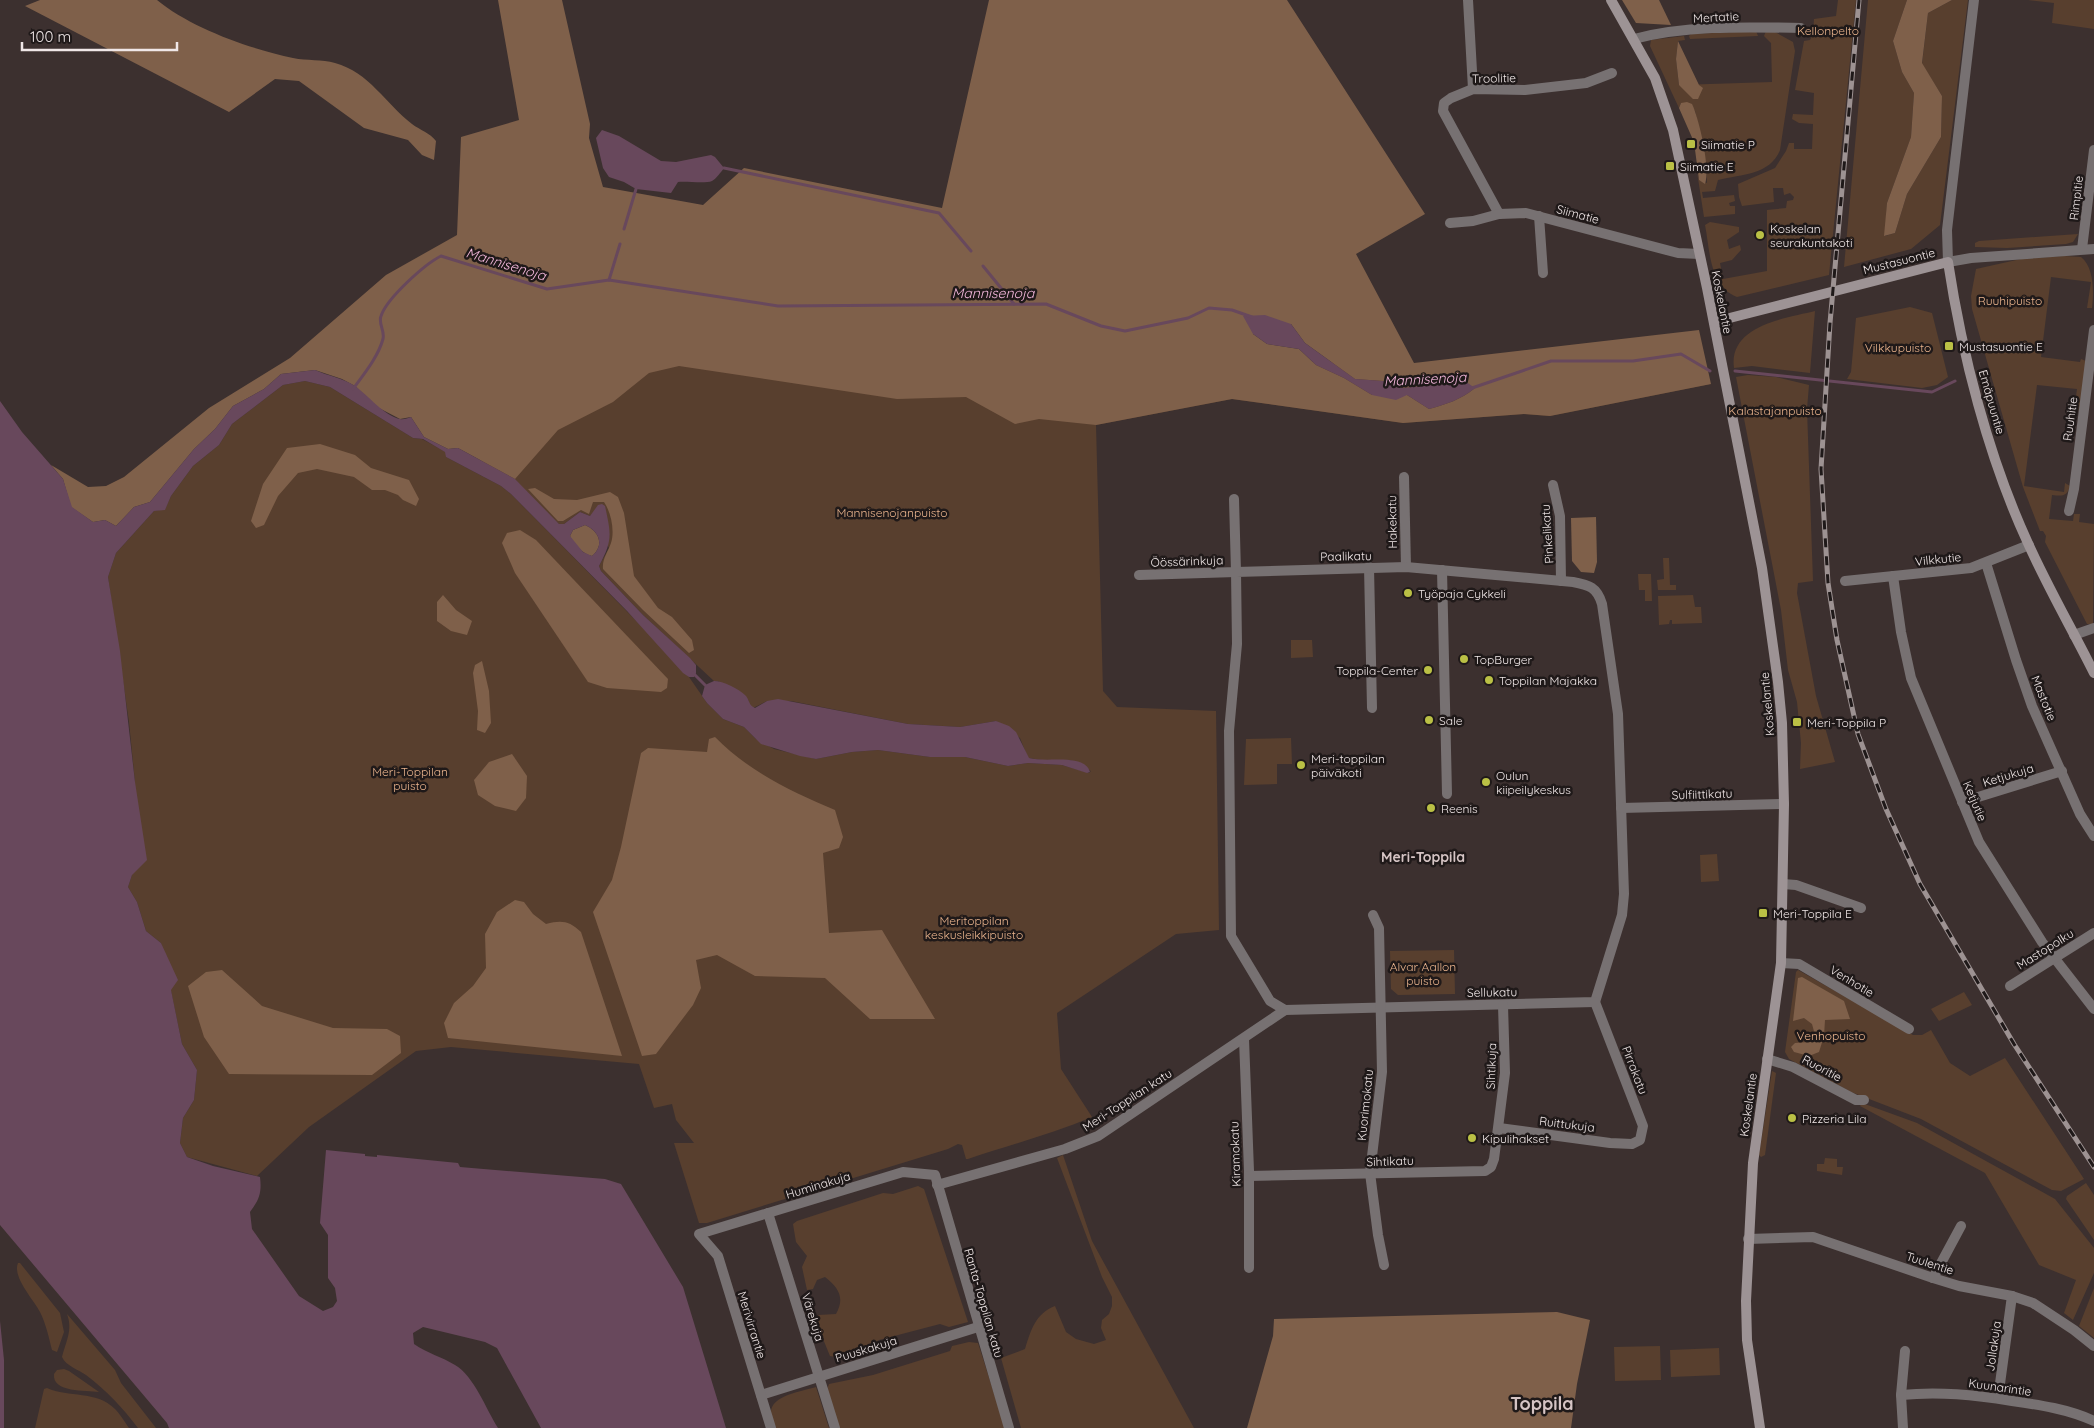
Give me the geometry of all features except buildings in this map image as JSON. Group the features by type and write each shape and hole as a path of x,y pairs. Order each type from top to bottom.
{"main road":[{"name":"Koskelantie","path":"1611,0 1655,78 1673,130 1714,322 1762,568 1773,639 1782,724 1784,804 1781,963 1753,1163 1746,1301 1747,1340 1760,1428"},
{"name":"Mustasuontie","path":"1714,322 1948,262"},
{"name":"Emäpuuntie","path":"1948,262 1953,297 1970,372 1997,464 2029,545 2094,673"}],"street":[{"path":"1468,0 1473,89"},
{"name":"Emäpuuntie","path":"1948,262 1948,230 1974,0"},
{"name":"Mertatie","path":"1634,39 1688,30 1801,28"},
{"name":"Troolitie","path":"1499,214 1443,111 1444,103 1473,89 1525,90 1586,83 1612,73"},
{"name":"Rimpitie","path":"2082,249 2094,150"},
{"name":"Siimatie","path":"1450,224 1474,221 1499,214 1526,213 1678,253 1700,254"},
{"path":"1539,216 1543,273"},
{"name":"Mustasuontie","path":"1948,262 1971,258 2094,249"},
{"name":"Ruuhitie","path":"2069,511 2074,490 2094,330"},
{"name":"Hakekatu","path":"1404,477 1406,567"},
{"name":"Pinkelikatu","path":"1553,484 1560,516 1562,581"},
{"path":"1234,499 1236,644 1229,741 1231,936 1270,1001 1285,1010"},
{"name":"Vilkkutie","path":"1845,581 1971,568 2029,545"},
{"name":"Mastotie","path":"1986,563 2029,697 2080,814 2094,836"},
{"path":"1369,567 1372,708"},
{"name":"Paalikatu","path":"1236,572 1406,567 1562,581 1591,586 1596,589 1600,599 1618,714 1621,808"},
{"path":"1442,570 1448,794"},
{"name":"Öössärinkuja","path":"1138,575 1236,572"},
{"name":"Ketjutie","path":"1893,576 1901,632 1911,678 1979,842 2054,959 2094,1009"},
{"path":"2074,635 2094,628"},
{"name":"Ketjukuja","path":"1962,802 2062,771"},
{"name":"Sulfiittikatu","path":"1621,808 1784,804"},
{"path":"1595,1002 1622,915 1624,894 1621,808"},
{"path":"1783,884 1796,884 1861,908"},
{"name":"Kuorimokatu","path":"1373,915 1379,928 1382,1072 1370,1174 1384,1265"},
{"name":"Mastopolku","path":"2010,986 2094,933"},
{"name":"Venhotie","path":"1781,963 1799,964 1909,1029"},
{"name":"Sellukatu","path":"1285,1010 1595,1002"},
{"name":"Pirrakatu","path":"1595,1002 1642,1126 1640,1140 1632,1144"},
{"name":"Sihtikuja","path":"1499,1128 1505,1073 1503,1005"},
{"name":"Meri-Toppilan katu","path":"937,1184 1086,1142 1098,1136 1285,1010"},
{"name":"Kiramokatu","path":"1244,1039 1249,1176 1249,1268"},
{"name":"Ruoritie","path":"1767,1059 1785,1063 1856,1100 1864,1100"},
{"name":"Ruittukuja","path":"1499,1128 1632,1144"},
{"name":"Sihtikatu","path":"1249,1176 1485,1170 1491,1167 1494,1159 1499,1128"},
{"name":"Huminakuja","path":"699,1234 903,1172 934,1174 937,1184"},
{"name":"Ranta-Toppilan katu","path":"937,1184 1009,1428"},
{"name":"Värekuja","path":"768,1213 835,1428"},
{"path":"1933,1278 1961,1226"},
{"name":"Merivirrantie","path":"699,1234 718,1256 771,1428"},
{"name":"Tuulentie","path":"1748,1238 1813,1238 1959,1286 2012,1296 2033,1303 2074,1330 2094,1346"},
{"name":"Jollakuja","path":"1998,1398 2012,1296"},
{"name":"Puuskakuja","path":"761,1395 978,1328"},
{"path":"1903,1428 1901,1395 1905,1351"},
{"name":"Kuunarintie","path":"1901,1395 1942,1392 1998,1398 2052,1407 2094,1421"}],"green space":[{"name":"Kellonpelto","path":"1838,0 1856,0 1829,275 1737,297 1721,285 1716,276 1712,266 1705,225 1710,222 1739,227 1739,232 1727,240 1729,249 1740,245 1741,250 1732,260 1720,263 1723,279 1767,271 1767,210 1786,208 1787,201 1793,200 1794,197 1790,193 1784,195 1783,188 1773,188 1774,202 1742,206 1738,184 1775,168 1789,143 1794,143 1794,149 1812,149 1813,124 1799,123 1792,119 1793,114 1813,115 1814,93 1795,90 1804,41 1810,40 1813,34 1814,19 1836,16"},
{"path":"1868,0 1907,0 1893,41 1902,72 1914,93 1911,137 1887,203 1885,236 1895,233 1907,194 1941,137 1942,96 1922,64 1928,13 1952,0 1968,0 1940,225 1911,249 1844,267"},
{"path":"2028,0 2094,0 2094,29 2052,23 2054,3"},
{"path":"1756,31 1758,36 1690,39 1689,36 1691,34"},
{"path":"1766,31 1775,32 1793,42 1795,51 1780,150 1775,158 1762,169 1718,180 1715,191 1702,192 1703,198 1734,195 1735,201 1729,203 1730,206 1735,206 1735,214 1704,217 1697,172 1699,180 1707,183 1703,147 1695,111 1681,103 1679,108 1650,46 1651,40 1684,36 1685,40 1678,41 1676,59 1679,85 1772,82 1771,43 1764,36"},
{"path":"2078,234 2073,242 2066,244 2007,248 1975,247 1975,243 1979,241"},
{"name":"Ruuhipuisto","path":"2064,256 2081,257 2085,261 2091,273 2093,287 2092,308 2087,308 2091,282 2051,277 2041,357 2080,362 2081,359 2086,361 2080,410 2074,411 2077,389 2037,385 2024,486 2064,492 2065,483 2070,486 2066,494 2052,495 2049,519 2073,521 2074,514 2080,514 2079,522 2094,524 2093,624 2087,624 2045,542 2046,536 2043,531 2040,531 2023,487 1972,309 1971,296 1976,269 2021,259"},
{"name":"Vilkkupuisto","path":"1910,307 1932,313 1948,377 1937,385 1922,388 1847,379 1851,372 1856,318"},
{"path":"1815,311 1810,373 1752,366 1734,368 1735,353 1740,342 1750,333 1775,321"},
{"name":"Meri-Toppilan puisto","path":"1322,362 1711,384 1550,416 1524,414 1403,423 1232,399 1096,425 1103,691 1117,707 1216,711 1219,930 1176,934 1057,1013 1061,1069 1092,1117 968,1159 966,1159 962,1145 958,1144 948,1149 707,1223 699,1223 674,1143 694,1143 676,1120 672,1104 654,1108 639,1064 451,1047 416,1051 309,1127 257,1176 187,1157 180,1143 183,1118 194,1100 197,1070 182,1044 161,943 146,931 137,902 128,887 132,875 135,782 129,722 108,577 116,553 154,511 165,509 171,496 193,466 219,445 232,424 283,385 305,381 330,387 413,438 422,439 446,452 446,457 501,486 661,646 689,677 707,703 723,719 744,727 756,739 774,749 816,759 852,752 878,750 930,757 965,757 1008,766 1028,763 1062,765 1089,773 1091,771 1070,760 1028,758 1020,738 996,721 960,727 908,724 791,701 767,701 753,708 749,705 749,701 718,681 714,681 643,615 601,571 599,566 609,548 593,514 590,516 580,512 564,524 559,524 368,368"},
{"name":"Kalastajanpuisto","path":"1748,375 1776,377 1809,385 1807,409 1813,581 1798,583 1797,593 1816,696 1835,762 1800,769 1801,743 1797,702 1788,670 1781,610 1736,377"},
{"path":"1663,558 1669,558 1670,585 1676,585 1676,590 1658,590 1657,580 1664,579"},
{"path":"1638,574 1651,574 1652,601 1645,601 1645,590 1639,590"},
{"path":"1693,595 1695,607 1701,607 1702,623 1672,624 1672,620 1670,620 1669,624 1659,625 1658,596"},
{"path":"1291,640 1312,640 1313,657 1291,658"},
{"path":"1291,738 1292,764 1277,764 1277,784 1244,785 1246,739"},
{"path":"1717,854 1719,881 1701,882 1700,855"},
{"name":"Alvar Aallon puisto","path":"1454,950 1455,994 1398,995 1391,989 1390,951"},
{"name":"Venhopuisto","path":"1798,970 1913,1035 1922,1035 1931,1030 1950,1063 1970,1076 2005,1058 2084,1179 2061,1191 2052,1190 1921,1119 1851,1092 1789,1059 1785,1052 1796,972"},
{"path":"1964,992 1972,1005 1939,1021 1931,1009"},
{"path":"1772,1071 1776,1073 1765,1155 1761,1157 1759,1155"},
{"path":"1862,1103 1917,1123 2055,1199 2094,1248 2094,1273 2073,1320 2064,1313 2076,1280 2039,1265 1985,1173 1860,1106"},
{"path":"1063,1155 1092,1241 1194,1428 1021,1428 1001,1358 1025,1349 1038,1318 1048,1309 1055,1306 1066,1332 1076,1339 1094,1344 1106,1340 1101,1328 1102,1320 1109,1314 1112,1306 1112,1297 1102,1277 1057,1158"},
{"path":"1825,1158 1837,1159 1837,1167 1843,1167 1842,1175 1817,1171 1817,1164 1824,1164"},
{"path":"2086,1183 2094,1195 2094,1240 2066,1199 2067,1196"},
{"path":"918,1186 924,1189 968,1322 949,1327 940,1324 879,1340 840,1358 830,1356 816,1322 818,1315 836,1314 840,1303 839,1294 834,1285 825,1277 817,1280 813,1289 807,1290 802,1267 807,1256 796,1242 793,1224 797,1221 883,1193 893,1194"},
{"path":"18,1263 20,1263 60,1313 64,1332 57,1352 52,1350 42,1317 18,1275"},
{"path":"2094,1288 2094,1338 2079,1326"},
{"path":"67,1314 115,1370 121,1383 156,1428 138,1428 101,1387 64,1360 62,1357 69,1330"},
{"path":"969,1342 978,1343 1005,1428 839,1428 827,1389 829,1384 873,1375 950,1351 952,1346"},
{"path":"1660,1346 1661,1380 1615,1381 1614,1347"},
{"path":"1719,1348 1720,1375 1671,1377 1670,1350"},
{"path":"64,1369 99,1392 64,1388 58,1385 54,1374 57,1370"},
{"path":"816,1387 829,1428 776,1428 771,1413 772,1407 776,1402 789,1395"},
{"path":"44,1389 91,1397 108,1403 121,1416 129,1428 35,1428"}],"shaded area":[{"path":"40,0 157,0 187,20 240,43 293,58 320,60 347,67 367,81 412,124 434,138 436,141 434,160 422,155 408,140 364,128 299,81 275,79 229,112 25,6"},
{"path":"498,0 562,0 590,124 589,138 603,187 703,205 744,168 942,208 989,0 1287,0 1425,214 1356,254 1414,363 1699,330 1711,384 1550,416 1524,414 1403,423 1232,399 1096,425 1039,419 1015,424 966,397 897,399 679,366 649,373 613,402 558,430 515,479 458,448 448,449 424,437 411,417 400,419 377,407 355,386 342,379 315,370 281,374 264,389 233,406 150,502 134,507 116,526 105,520 93,522 71,507 63,479 51,465 88,487 106,486 124,477 209,408 290,358 386,275 457,235 461,137 519,120","holes":["1291,324 1305,343 1355,379 1383,381 1404,388 1421,386 1440,374 1475,388 1464,396 1429,409 1407,395 1372,395 1344,378 1316,365 1299,349 1267,344 1253,334"]},
{"path":"1622,0 1659,0 1671,25 1636,23"},
{"path":"1907,0 1952,0 1928,13 1922,63 1942,96 1941,137 1907,194 1895,233 1884,236 1887,203 1911,137 1914,93 1902,72 1893,41"},
{"path":"1678,41 1699,85 1703,88 1698,99 1693,99 1679,85 1676,59"},
{"path":"1687,102 1692,104 1701,132 1706,168 1705,184 1699,180 1694,142 1679,108 1681,103"},
{"path":"602,130 619,136 661,161 676,162 711,155 724,168 712,181 678,182 671,193 636,189 624,182 609,177 603,168 596,138"},
{"path":"1265,315 1291,324 1305,343 1355,379 1383,381 1404,388 1421,386 1440,374 1456,375 1475,388 1464,396 1429,409 1407,395 1396,400 1372,395 1344,378 1316,365 1299,349 1267,344 1253,334 1243,316"},
{"path":"315,370 350,383 388,414 401,419 411,417 424,437 448,449 458,448 515,479 559,524 564,524 580,512 590,516 598,505 602,504 605,506 610,537 607,550 599,566 601,571 643,615 690,658 696,665 696,673 694,677 689,677 683,673 627,611 501,486 446,457 445,452 423,439 413,438 330,387 305,381 283,385 232,424 219,445 193,466 171,496 165,510 154,511 116,553 108,577 120,651 135,782 147,860 132,875 128,887 137,902 146,931 161,943 178,980 171,990 182,1044 197,1070 194,1100 183,1118 180,1143 187,1157 213,1166 260,1177 261,1188 259,1196 250,1212 252,1229 299,1296 323,1311 333,1307 337,1301 335,1288 328,1278 328,1235 320,1223 326,1150 365,1154 365,1156 377,1157 377,1155 458,1163 460,1167 605,1179 621,1184 683,1287 726,1428 541,1428 497,1348 485,1342 423,1327 413,1333 414,1344 462,1370 474,1385 498,1428 169,1428 167,1423 0,1225 0,401 22,432 63,479 72,507 93,522 105,520 116,526 134,507 150,502 233,406 264,389 281,374","holes":["585,525 599,539 596,552 592,556 583,552 570,536 573,530"]},
{"path":"320,444 355,455 371,468 409,480 419,499 416,506 403,500 398,495 385,490 372,490 354,477 317,469 298,473 278,496 264,525 256,528 251,521 263,484 287,448"},
{"path":"535,488 554,499 577,500 610,492 618,497 624,513 634,576 658,608 672,617 692,640 694,650 689,653 603,569 603,562 613,533 610,516 604,502 593,502 589,514 581,510 563,521 558,521 528,489"},
{"path":"1596,517 1597,562 1594,573 1581,572 1572,561 1571,518"},
{"path":"585,525 594,531 599,539 596,552 592,556 579,548 570,536 573,530"},
{"path":"520,530 536,540 668,679 667,688 661,692 607,688 588,682 515,573 502,543 507,533"},
{"path":"443,595 456,610 472,621 467,635 451,631 437,621 437,602"},
{"path":"482,661 489,691 491,723 485,733 477,730 478,711 473,673 475,665"},
{"path":"714,681 739,690 755,708 767,701 778,699 908,724 960,727 996,721 1009,726 1016,732 1029,758 1081,762 1087,766 1090,772 1087,773 1062,765 1028,763 1008,766 965,757 930,757 878,750 852,752 816,759 800,756 761,744 744,727 723,719 702,696 705,685"},
{"path":"715,737 742,760 771,780 835,810 843,837 839,848 823,853 829,933 882,930 935,1019 870,1019 825,978 755,976 717,955 696,960 701,988 693,1005 656,1054 642,1056 593,912 612,880 641,753 648,748 707,752 709,739"},
{"path":"512,754 527,776 526,798 516,811 495,806 478,795 474,780 489,762"},
{"path":"515,900 524,902 533,914 546,924 565,922 581,932 622,1056 448,1038 444,1023 454,1003 473,986 486,968 485,934 497,912"},
{"path":"222,970 262,1006 333,1028 387,1029 400,1036 401,1053 372,1075 229,1074 204,1037 188,986 206,972"},
{"path":"1802,977 1844,1001 1850,1019 1825,1020 1824,1036 1819,1052 1809,1056 1794,1052 1791,1047 1795,1043 1808,1042 1815,1035 1812,1024 1804,1018 1793,1021 1798,978"},
{"path":"1557,1312 1590,1320 1577,1384 1571,1428 1247,1428 1273,1336 1274,1319"},
{"path":"0,1321 4,1360 4,1428 0,1428"}],"waterway":[{"path":"724,168 939,213 971,251"},
{"path":"624,229 636,189"},
{"path":"609,280 620,244"},
{"name":"Mannisenoja","path":"353,389 381,346 383,333 380,319 385,309 407,282 441,256 547,289 609,280 778,306 1046,304 1101,326 1125,331 1188,318 1209,308 1232,310 1252,317"},
{"path":"983,266 1014,304"},
{"name":"Mannisenoja","path":"1472,388 1551,361 1633,361 1681,354 1710,371"},
{"path":"1735,371 1932,392 1955,381"},
{"path":"693,673 705,685"}],"railway":[{"path":"1859,0 1830,323 1821,469 1828,583 1837,640 1858,734 1886,809 1920,884 2014,1044 2094,1167"}],"place":[{"name":"Siimatie P","path":"1691,144"},
{"name":"Siimatie E","path":"1670,166"},
{"name":"Koskelan seurakuntakoti","path":"1760,235"},
{"name":"Mustasuontie E","path":"1949,346"},
{"name":"Työpaja Cykkeli","path":"1408,593"},
{"name":"TopBurger","path":"1464,659"},
{"name":"Toppila-Center","path":"1428,670"},
{"name":"Toppilan Majakka","path":"1489,680"},
{"name":"Sale","path":"1429,720"},
{"name":"Meri-Toppila P","path":"1797,722"},
{"name":"Meri-toppilan päiväkoti","path":"1301,765"},
{"name":"Oulun kiipeilykeskus","path":"1486,782"},
{"name":"Reenis","path":"1431,808"},
{"name":"Meri-Toppila E","path":"1763,913"},
{"name":"Pizzeria Lila","path":"1792,1118"},
{"name":"Kipulihakset","path":"1472,1138"}],"district":[{"name":"Meri-Toppila","path":"1423,857"},
{"name":"Toppila","path":"1542,1403"}],"park label":[{"name":"Mannisenojanpuisto","path":"892,512"},
{"name":"Meritoppilan keskusleikkipuisto","path":"974,927"}]}
